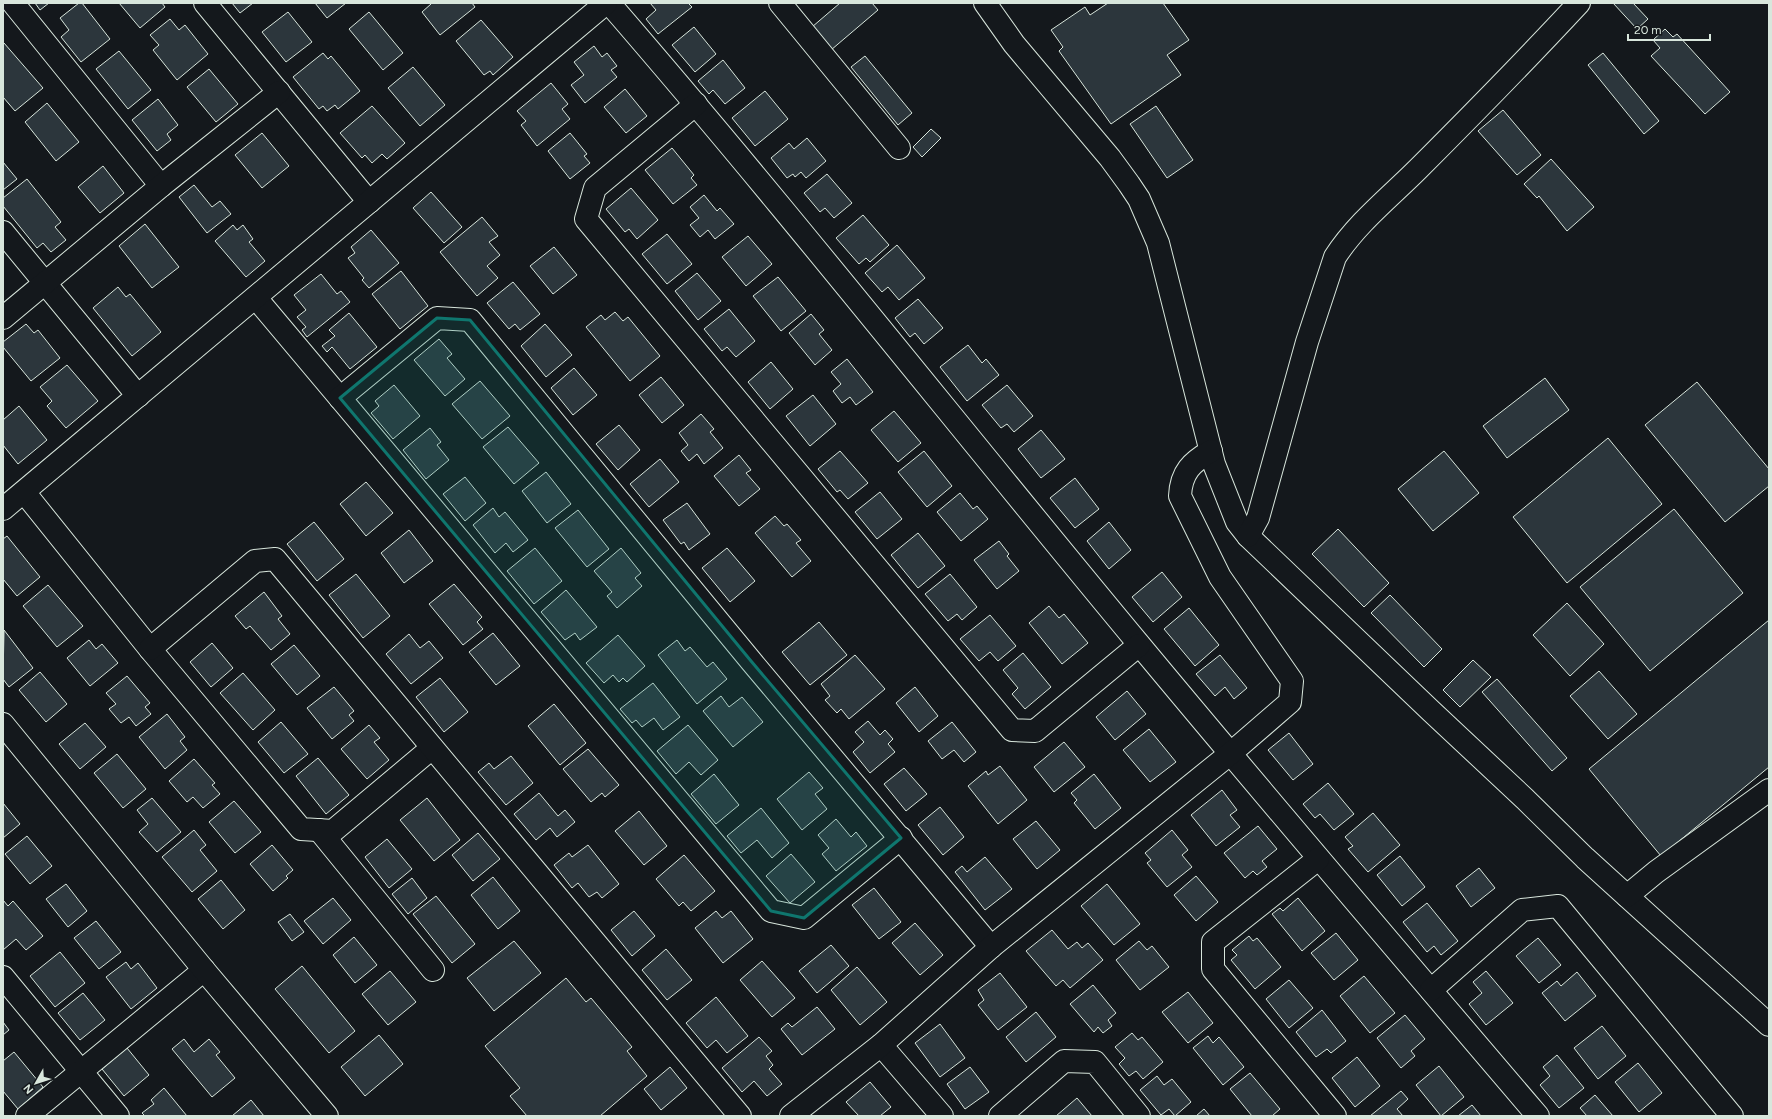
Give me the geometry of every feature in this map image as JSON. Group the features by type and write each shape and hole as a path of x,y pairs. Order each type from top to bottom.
{"street":[{"path":"12,3 161,186"},
{"path":"204,3 369,202"},
{"path":"3,509 607,3 696,104 1139,645 1231,752 1318,859 1538,1116"},
{"path":"780,3 900,148"},
{"path":"985,3 1014,44 1110,158 1139,199 1158,242 1212,451 1214,464 1237,522 1248,536 1431,711 1525,798 1585,858 1769,1025"},
{"path":"1248,536 1258,518 1307,342 1335,257 1343,244 1580,3"},
{"path":"3,318 161,186 279,92"},
{"path":"696,104 595,188 586,219 1012,730 1036,731 1139,645"},
{"path":"3,232 138,396"},
{"path":"256,298 771,911 804,918 901,838"},
{"path":"340,398 437,318 470,320 751,662 901,838 991,947"},
{"path":"791,1116 881,1044 991,947 1231,752 1290,702 1292,682 1220,577 1180,496 1180,488 1186,472 1196,460 1212,451"},
{"path":"24,492 150,649 301,829 333,831 432,748"},
{"path":"150,649 254,561 275,559 740,1116"},
{"path":"3,724 204,970 327,1116"},
{"path":"1628,896 1656,872 1769,790"},
{"path":"319,830 433,970"},
{"path":"1318,859 1213,942 1213,969 1335,1116"},
{"path":"1431,990 1522,910 1558,906 1732,1116"},
{"path":"27,1116 204,970"},
{"path":"3,977 118,1116"},
{"path":"881,1044 942,1116"},
{"path":"1000,1116 1064,1061 1094,1062 1139,1116"}],"highlighted area":[{"path":"437,318 470,320 751,661 901,838 804,918 771,911 340,398"}],"building":[{"path":"35,3 49,3 40,10"},
{"path":"79,3 82,3 110,39 81,62 61,37 69,30 60,18"},
{"path":"119,3 162,3 165,7 140,28"},
{"path":"232,3 253,3 240,13"},
{"path":"315,3 346,3 327,18"},
{"path":"430,3 472,3 475,7 440,35 422,12 431,4"},
{"path":"650,3 688,3 692,7 658,34 646,19 656,10"},
{"path":"840,3 872,3 878,10 831,50 812,27"},
{"path":"1108,3 1163,3 1189,40 1167,55 1181,75 1111,124 1059,51 1063,47 1051,30 1085,7 1090,15"},
{"path":"1613,3 1633,3 1648,19 1637,29"},
{"path":"288,12 312,42 286,62 262,32"},
{"path":"369,12 403,53 383,70 349,29"},
{"path":"170,19 179,30 185,25 208,54 177,80 153,50 159,45 150,35"},
{"path":"481,20 513,57 493,75 490,71 484,75 456,41"},
{"path":"694,27 716,54 695,72 672,45"},
{"path":"1665,29 1673,37 1677,34 1730,92 1705,114 1651,56 1660,48 1653,40"},
{"path":"4,43 43,88 15,111 3,97"},
{"path":"594,46 602,57 607,53 617,66 611,70 617,77 585,103 571,85 584,75 574,62"},
{"path":"119,51 151,90 128,109 96,69"},
{"path":"323,53 328,59 331,56 360,91 338,109 335,105 327,111 323,106 319,109 293,77"},
{"path":"1603,53 1659,121 1644,134 1588,65"},
{"path":"865,56 912,113 898,125 851,67"},
{"path":"723,60 745,88 725,104 713,90 709,94 698,81"},
{"path":"413,67 445,105 420,126 388,88"},
{"path":"209,69 238,104 216,122 187,87"},
{"path":"551,83 568,104 562,109 570,119 537,146 521,125 526,121 517,111"},
{"path":"625,89 647,116 626,133 604,107"},
{"path":"765,91 788,119 755,146 732,118"},
{"path":"158,99 178,125 167,134 171,140 157,151 132,120"},
{"path":"47,103 79,142 56,161 25,122"},
{"path":"372,106 405,143 387,159 382,154 372,163 365,155 362,158 340,133"},
{"path":"1156,106 1193,160 1167,178 1130,124"},
{"path":"1503,110 1541,155 1517,175 1478,131"},
{"path":"931,129 941,138 922,157 913,147"},
{"path":"262,133 289,166 262,188 235,155"},
{"path":"570,133 587,154 584,156 590,163 570,179 548,151"},
{"path":"807,138 826,161 806,178 801,172 795,177 793,174 787,178 771,158 789,143 794,149"},
{"path":"672,148 694,175 691,178 697,185 673,204 645,170"},
{"path":"1551,159 1594,207 1567,231 1539,196 1537,198 1524,184"},
{"path":"3,162 17,179 3,190"},
{"path":"103,166 124,193 100,213 78,187"},
{"path":"827,174 852,203 834,218 825,208 820,212 804,193"},
{"path":"27,179 61,222 55,227 66,240 51,252 43,243 37,248 3,206 3,198"},
{"path":"194,185 212,207 220,201 231,214 207,233 179,197"},
{"path":"631,188 658,220 637,239 629,229 625,232 606,209"},
{"path":"431,192 462,227 444,243 413,208"},
{"path":"704,195 717,211 720,208 734,224 715,239 708,230 700,237 690,225 699,218 690,207"},
{"path":"863,215 889,245 870,262 866,258 859,264 836,238"},
{"path":"482,217 498,236 489,242 500,255 487,266 498,278 477,296 440,252"},
{"path":"145,224 179,267 152,288 119,246"},
{"path":"233,225 237,230 243,225 253,239 249,242 265,261 246,277 215,241"},
{"path":"371,230 399,263 369,288 362,280 364,278 348,258 355,253 351,247"},
{"path":"667,234 692,264 667,284 642,254"},
{"path":"748,236 772,264 746,286 722,257"},
{"path":"897,245 925,278 899,300 888,287 882,292 865,273"},
{"path":"554,247 577,275 553,294 530,266"},
{"path":"401,271 428,306 400,329 372,294"},
{"path":"697,273 721,301 698,320 675,291"},
{"path":"321,274 337,294 341,291 350,302 307,337 302,330 306,327 297,317 306,310 294,295"},
{"path":"778,277 806,311 781,331 753,296"},
{"path":"513,282 540,314 520,330 515,324 509,329 487,303"},
{"path":"118,287 126,297 130,294 161,332 132,356 93,308"},
{"path":"918,299 943,328 924,344 915,333 910,337 895,318"},
{"path":"729,309 755,341 736,357 727,347 722,351 704,329"},
{"path":"615,312 623,321 628,317 660,356 630,381 586,327 601,315 605,320"},
{"path":"349,313 377,347 350,369 332,347 327,352 322,346 335,336 329,330"},
{"path":"811,314 824,330 819,334 832,350 815,365 789,333"},
{"path":"26,324 34,333 38,330 60,358 31,381 3,347 3,342"},
{"path":"545,324 572,355 546,377 521,346"},
{"path":"439,339 452,354 447,358 465,379 445,396 414,360"},
{"path":"968,345 982,363 986,359 999,375 967,401 940,367"},
{"path":"847,359 873,392 856,405 850,397 842,403 833,391 841,384 831,372"},
{"path":"771,362 793,389 770,409 748,382"},
{"path":"67,365 98,401 66,428 47,406 52,401 40,387"},
{"path":"574,368 597,395 573,415 551,388"},
{"path":"661,377 684,405 662,423 639,395"},
{"path":"1545,378 1569,410 1507,458 1483,426"},
{"path":"480,381 510,416 482,439 452,404"},
{"path":"1697,382 1769,469 1769,486 1725,522 1645,425"},
{"path":"394,385 420,416 393,439 371,413 379,406 375,401"},
{"path":"1007,385 1033,416 1014,432 1007,424 1001,428 982,405"},
{"path":"813,395 836,424 810,446 786,416"},
{"path":"19,406 47,440 18,464 3,445 3,420"},
{"path":"894,411 921,443 898,462 871,430"},
{"path":"701,414 714,429 710,432 723,448 704,464 697,454 689,461 681,451 688,445 679,433"},
{"path":"619,425 640,450 618,470 596,444"},
{"path":"508,427 539,463 514,484 483,447"},
{"path":"430,428 441,442 437,445 449,460 426,479 403,450"},
{"path":"1041,430 1065,459 1041,478 1018,449"},
{"path":"1608,438 1662,504 1567,583 1513,517"},
{"path":"840,451 868,483 848,499 840,490 837,492 818,469"},
{"path":"924,451 952,486 927,507 898,472"},
{"path":"1444,451 1479,493 1433,531 1398,489"},
{"path":"739,455 751,470 746,473 760,489 739,506 714,476"},
{"path":"660,459 679,482 649,507 630,484"},
{"path":"546,472 571,504 547,523 522,491"},
{"path":"465,477 486,503 465,521 443,494"},
{"path":"1075,478 1099,509 1075,528 1050,498"},
{"path":"366,482 393,513 366,536 340,504"},
{"path":"880,492 902,519 877,539 855,512"},
{"path":"960,493 973,509 977,506 988,519 961,541 937,512"},
{"path":"687,503 710,534 689,550 684,542 681,544 663,520"},
{"path":"493,508 499,517 505,512 528,540 513,552 506,543 495,553 473,525"},
{"path":"1674,509 1743,593 1650,671 1580,587"},
{"path":"578,510 609,549 587,567 555,528"},
{"path":"775,516 784,526 787,524 801,540 796,543 811,561 792,577 755,533"},
{"path":"314,522 344,559 317,581 287,544"},
{"path":"1109,522 1131,550 1109,569 1087,541"},
{"path":"1338,529 1389,583 1364,607 1312,554"},
{"path":"409,530 433,561 404,583 381,553"},
{"path":"918,533 945,566 918,588 891,555"},
{"path":"7,536 40,577 17,596 3,579 3,539"},
{"path":"999,541 1009,554 1007,556 1019,571 997,589 974,560"},
{"path":"535,548 562,581 534,604 507,571"},
{"path":"621,548 641,573 635,578 642,586 617,608 607,596 612,592 594,571"},
{"path":"727,548 755,581 730,602 702,568"},
{"path":"1162,572 1182,597 1153,622 1132,597"},
{"path":"356,574 390,616 363,638 329,595"},
{"path":"950,574 977,607 962,620 957,614 948,621 925,594"},
{"path":"454,584 482,617 477,622 483,629 463,645 429,604"},
{"path":"48,585 83,626 57,647 23,606"},
{"path":"566,590 597,627 580,640 575,633 565,640 541,612"},
{"path":"264,592 282,616 278,619 290,634 271,650 250,626 246,629 235,616"},
{"path":"1390,595 1442,649 1424,667 1371,613"},
{"path":"1567,603 1604,644 1570,676 1533,635"},
{"path":"1049,606 1059,618 1064,614 1088,643 1062,664 1029,623"},
{"path":"1189,608 1219,645 1195,666 1164,629"},
{"path":"990,615 1016,646 998,661 990,652 979,661 960,639"},
{"path":"1769,620 1769,767 1661,856 1589,769"},
{"path":"819,622 847,655 810,685 782,652"},
{"path":"4,630 33,668 9,687 3,679"},
{"path":"493,633 520,666 496,685 469,652"},
{"path":"409,634 420,648 429,641 443,658 411,684 386,654"},
{"path":"618,635 645,666 627,682 623,678 619,682 613,675 604,683 586,663"},
{"path":"89,640 96,649 102,644 118,663 90,686 67,658"},
{"path":"677,640 685,651 690,647 707,667 713,662 727,679 697,704 658,655"},
{"path":"212,643 233,668 211,687 190,662"},
{"path":"294,645 320,676 297,695 271,664"},
{"path":"1023,653 1051,687 1025,709 1012,694 1018,688 1003,670"},
{"path":"855,655 885,689 849,719 841,709 837,713 825,700 830,696 821,684"},
{"path":"1220,655 1247,688 1234,699 1225,687 1215,696 1196,674"},
{"path":"1473,660 1491,677 1460,707 1443,690"},
{"path":"1599,671 1637,714 1608,739 1570,696"},
{"path":"40,672 67,704 46,722 19,690"},
{"path":"243,673 275,710 253,730 220,693"},
{"path":"127,676 150,703 145,707 151,714 136,726 129,717 121,723 109,709 116,704 106,693"},
{"path":"440,678 468,712 444,732 416,697"},
{"path":"1497,679 1567,758 1552,771 1482,692"},
{"path":"653,683 680,717 663,730 654,718 642,727 636,720 632,723 620,709"},
{"path":"334,687 354,711 349,715 354,721 332,739 307,708"},
{"path":"915,687 938,716 919,732 896,703"},
{"path":"1127,691 1146,714 1115,740 1096,717"},
{"path":"721,696 729,707 742,697 763,722 733,747 703,711"},
{"path":"554,704 586,743 560,765 528,726"},
{"path":"167,714 185,737 180,741 187,750 165,769 139,737"},
{"path":"868,721 880,735 885,730 893,739 888,744 895,752 870,773 853,752 864,742 855,732"},
{"path":"281,722 308,754 284,773 258,742"},
{"path":"952,722 976,752 964,762 954,750 942,759 928,741"},
{"path":"85,723 106,747 80,769 59,744"},
{"path":"369,725 380,738 374,742 389,760 367,779 341,749"},
{"path":"688,725 718,760 701,775 689,762 676,774 657,751"},
{"path":"1149,729 1176,762 1150,782 1123,750"},
{"path":"1289,733 1313,764 1293,780 1268,750"},
{"path":"1064,742 1085,767 1054,792 1034,767"},
{"path":"588,749 619,785 605,797 602,793 591,802 563,769"},
{"path":"117,754 146,789 123,808 94,773"},
{"path":"511,756 533,783 506,805 478,772 489,763 494,769"},
{"path":"318,758 349,795 326,814 296,776"},
{"path":"194,759 215,783 212,785 220,794 203,808 193,797 187,802 169,781"},
{"path":"1000,766 1027,800 998,824 968,786 986,771 988,775"},
{"path":"904,768 927,794 906,811 884,784"},
{"path":"809,772 823,788 815,794 827,809 802,830 777,799"},
{"path":"714,774 739,805 716,824 691,794"},
{"path":"1094,774 1121,808 1095,829 1074,803 1077,800 1071,793"},
{"path":"1328,783 1354,814 1334,830 1320,814 1315,818 1303,804"},
{"path":"1222,790 1237,810 1230,815 1240,827 1216,846 1191,815"},
{"path":"539,793 558,816 565,810 575,822 557,837 550,828 536,840 514,814"},
{"path":"152,798 181,832 157,852 139,832 148,824 137,810"},
{"path":"427,798 460,840 434,861 400,820"},
{"path":"234,801 261,832 235,853 209,822"},
{"path":"3,803 20,824 3,838"},
{"path":"940,807 964,837 943,855 918,825"},
{"path":"761,808 789,843 772,858 757,840 741,853 727,836"},
{"path":"639,811 667,846 644,865 615,831"},
{"path":"1373,813 1400,845 1368,872 1348,849 1353,846 1345,837"},
{"path":"836,819 851,837 856,832 867,846 836,871 822,854 829,848 818,835"},
{"path":"1036,821 1060,850 1037,869 1013,839"},
{"path":"1258,826 1277,849 1262,861 1267,867 1257,875 1253,871 1245,878 1224,853"},
{"path":"194,830 206,845 200,850 217,871 192,892 162,857"},
{"path":"1172,830 1188,850 1182,855 1192,867 1167,887 1147,863 1151,860 1145,853"},
{"path":"478,833 500,859 473,881 452,855"},
{"path":"27,836 52,866 30,884 5,854"},
{"path":"387,839 412,869 389,888 365,857"},
{"path":"272,845 293,870 286,876 288,878 273,891 250,864"},
{"path":"588,845 619,884 602,898 597,892 589,897 578,883 572,888 554,865 569,853 572,857"},
{"path":"791,854 815,882 790,903 766,876"},
{"path":"684,855 715,891 691,911 683,902 679,906 656,879"},
{"path":"1400,856 1425,887 1402,906 1377,875"},
{"path":"985,857 1012,889 985,910 955,872 962,866 967,872"},
{"path":"1479,868 1495,888 1471,907 1456,886"},
{"path":"1196,876 1218,902 1196,921 1174,895"},
{"path":"493,877 520,911 498,929 471,895"},
{"path":"412,878 427,898 408,914 392,894"},
{"path":"221,880 245,910 223,929 198,899"},
{"path":"66,884 87,911 68,927 46,899"},
{"path":"1107,884 1140,924 1114,945 1081,906"},
{"path":"874,888 901,922 879,939 852,905"},
{"path":"436,896 475,944 452,963 413,914"},
{"path":"333,898 351,920 323,944 304,921"},
{"path":"1298,898 1325,931 1302,951 1272,914 1280,908 1283,911"},
{"path":"3,900 8,906 13,901 43,936 26,950 16,939 3,950"},
{"path":"1427,903 1458,941 1441,955 1434,946 1427,952 1403,922"},
{"path":"634,911 655,936 632,956 611,930"},
{"path":"716,911 722,918 731,911 753,939 723,963 695,928"},
{"path":"290,914 304,932 292,941 278,922"},
{"path":"96,921 121,952 99,969 74,938"},
{"path":"915,923 943,955 920,975 892,943"},
{"path":"1052,930 1068,949 1077,942 1082,948 1088,943 1103,960 1070,988 1063,980 1056,986 1026,951"},
{"path":"1336,933 1358,960 1334,980 1311,953"},
{"path":"1249,936 1253,941 1257,938 1281,967 1255,989 1231,960 1237,955 1232,950"},
{"path":"354,937 377,965 355,983 333,955"},
{"path":"1538,938 1561,965 1539,983 1516,956"},
{"path":"514,941 541,973 494,1011 467,978"},
{"path":"1139,941 1147,950 1152,946 1169,967 1140,990 1116,960"},
{"path":"831,945 849,966 817,993 799,971"},
{"path":"666,949 692,980 667,1000 642,970"},
{"path":"60,952 85,983 55,1007 30,976"},
{"path":"762,961 795,998 772,1017 740,980"},
{"path":"126,962 131,969 138,963 157,988 131,1009 106,977"},
{"path":"302,966 355,1031 329,1053 275,989"},
{"path":"857,967 887,1002 860,1025 831,990"},
{"path":"390,971 416,1002 388,1025 362,994"},
{"path":"1486,971 1513,1003 1486,1025 1469,1004 1482,993 1473,982"},
{"path":"1577,972 1596,996 1565,1021 1542,993 1557,981 1561,986"},
{"path":"1000,973 1027,1007 998,1030 978,1005 984,1000 978,990"},
{"path":"1364,976 1395,1013 1370,1033 1340,996"},
{"path":"566,978 586,1002 591,998 632,1047 627,1051 647,1076 600,1116 527,1116 510,1096 520,1088 485,1046"},
{"path":"1289,980 1313,1008 1289,1028 1266,999"},
{"path":"1093,985 1116,1013 1108,1020 1112,1026 1103,1033 1098,1027 1094,1032 1070,1004"},
{"path":"1188,992 1213,1023 1188,1043 1162,1012"},
{"path":"83,993 105,1020 80,1040 58,1013"},
{"path":"716,997 748,1036 727,1053 716,1040 707,1048 686,1023"},
{"path":"817,1007 835,1029 802,1055 781,1029 788,1023 792,1027"},
{"path":"1322,1010 1346,1041 1331,1053 1327,1049 1316,1057 1296,1032"},
{"path":"1036,1012 1056,1037 1026,1062 1006,1037"},
{"path":"1405,1015 1425,1039 1411,1051 1415,1056 1401,1068 1377,1038"},
{"path":"3,1022 9,1030 3,1035"},
{"path":"940,1024 965,1058 940,1077 915,1043"},
{"path":"1602,1026 1626,1056 1598,1079 1574,1048"},
{"path":"1132,1033 1138,1040 1142,1037 1163,1062 1143,1079 1136,1071 1129,1076 1119,1064 1125,1058 1115,1047"},
{"path":"379,1035 403,1064 365,1096 341,1067"},
{"path":"1208,1036 1213,1043 1219,1037 1244,1067 1223,1085 1193,1048"},
{"path":"759,1037 772,1051 766,1056 773,1065 769,1069 782,1084 767,1096 754,1081 742,1092 722,1068"},
{"path":"184,1039 194,1052 209,1039 220,1052 216,1055 235,1078 212,1097 172,1049"},
{"path":"127,1048 149,1075 124,1096 102,1069"},
{"path":"14,1052 43,1087 18,1109 3,1091 3,1061"},
{"path":"1557,1055 1584,1088 1559,1108 1540,1085 1550,1076 1543,1067"},
{"path":"1357,1057 1380,1086 1355,1107 1332,1078"},
{"path":"1638,1063 1662,1093 1639,1112 1615,1082"},
{"path":"1439,1066 1464,1097 1441,1116 1416,1085"},
{"path":"670,1067 687,1088 661,1110 644,1089"},
{"path":"970,1067 989,1092 965,1109 947,1084"},
{"path":"1250,1073 1280,1109 1272,1116 1252,1116 1230,1089"},
{"path":"1157,1076 1164,1085 1172,1079 1191,1102 1175,1116 1169,1109 1161,1115 1140,1090"},
{"path":"870,1082 891,1107 880,1116 859,1116 846,1102"},
{"path":"164,1088 187,1116 145,1116 142,1113 154,1104 151,1100"},
{"path":"1401,1091 1408,1099 1397,1109 1403,1116 1370,1116"},
{"path":"1595,1095 1613,1116 1587,1116 1580,1108"},
{"path":"1077,1098 1092,1116 1056,1116"},
{"path":"251,1100 264,1116 232,1116"},
{"path":"1472,1105 1481,1116 1458,1116"},
{"path":"1204,1109 1210,1116 1196,1116"}]}
